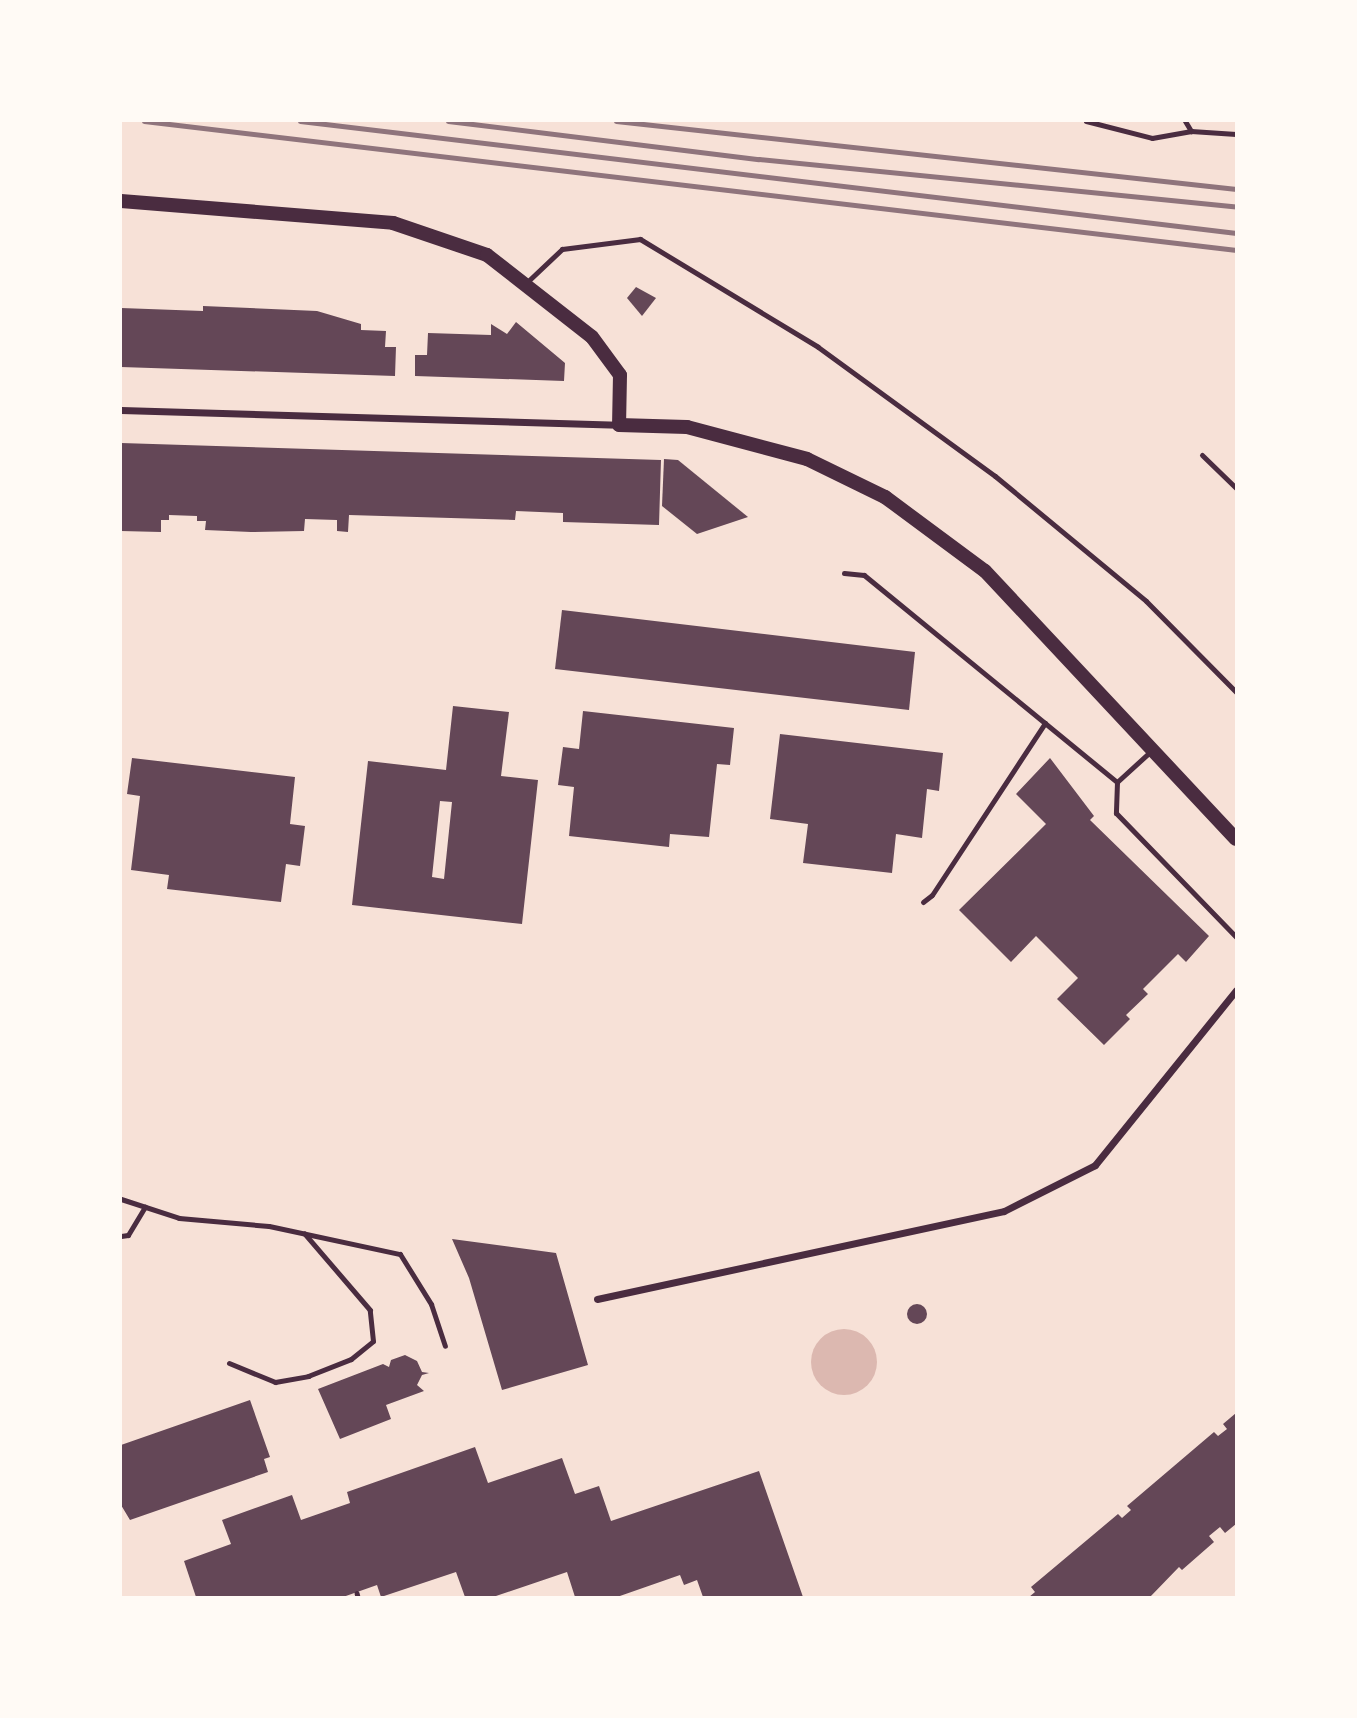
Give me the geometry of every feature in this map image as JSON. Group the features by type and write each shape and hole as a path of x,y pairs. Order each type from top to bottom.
{"main road":[{"path":"121,201 393,223 486,255 592,337 620,375 619,425 687,427 740,438 807,459 885,497 985,571 1154,747 1236,839"}],"street":[{"path":"121,410 619,425"},
{"path":"597,1299 1004,1211 1095,1165 1236,990"}],"lane":[{"path":"1086,121 1152,138 1191,131 1236,134"},
{"path":"1185,121 1191,131"},
{"path":"525,284 562,249 640,239 818,347 995,476 1146,601 1236,692"},
{"path":"1202,455 1236,488"},
{"path":"845,573 864,575 1117,782"},
{"path":"923,902 932,895 1045,723"},
{"path":"1154,747 1117,782 1116,813 1236,937"},
{"path":"121,1199 179,1218 304,1233 400,1254 431,1304 445,1346"},
{"path":"121,1236 128,1235 145,1207"},
{"path":"229,1363 275,1382 308,1376 351,1359 373,1341 370,1310 304,1233"}],"shaded area":[{"path":"844,1329 857,1332 867,1339 874,1349 877,1362 874,1375 867,1385 857,1392 844,1395 831,1392 821,1385 814,1375 811,1362 814,1349 821,1339 831,1332"}],"building":[{"path":"636,287 656,298 642,316 627,298"},
{"path":"203,306 317,311 361,324 361,330 386,331 385,347 396,347 395,376 121,367 121,308 203,311"},
{"path":"516,322 565,363 564,381 415,376 415,355 427,355 428,333 491,335 491,324 507,334"},
{"path":"121,443 661,460 659,525 563,522 563,513 516,511 515,520 349,515 348,532 337,531 337,520 305,519 304,531 205,530 206,521 197,521 197,516 169,515 169,520 161,520 161,532 121,531"},
{"path":"664,459 678,460 748,517 697,534 662,506"},
{"path":"562,610 915,652 909,710 555,669"},
{"path":"453,706 509,712 501,776 538,780 522,924 352,905 368,761 446,770","holes":["440,801 452,802 444,879 432,877"]},
{"path":"583,711 734,728 730,765 717,764 709,837 670,834 669,847 569,836 574,787 558,785 563,747 579,749"},
{"path":"780,734 943,753 939,791 927,789 922,838 896,834 892,873 803,863 808,824 770,819"},
{"path":"132,758 295,777 290,824 305,826 300,866 286,864 281,902 167,889 169,875 131,870 140,796 127,794"},
{"path":"1050,758 1094,816 1090,820 1209,936 1186,962 1178,954 1143,989 1148,994 1126,1015 1130,1019 1104,1045 1057,999 1078,978 1036,936 1011,962 959,910 1046,824 1016,794"},
{"path":"452,1239 556,1253 588,1365 502,1390 469,1278"},
{"path":"917,1304 924,1307 927,1314 924,1321 917,1324 910,1321 907,1314 910,1307"},
{"path":"405,1355 417,1361 422,1372 429,1373 422,1375 417,1385 424,1391 386,1405 391,1419 340,1439 318,1389 383,1364 389,1367 391,1360"},
{"path":"250,1400 270,1457 264,1459 268,1472 130,1520 121,1505 121,1445"},
{"path":"1236,1413 1236,1524 1225,1533 1220,1527 1209,1536 1214,1542 1182,1570 1179,1567 1150,1597 1029,1597 1035,1592 1031,1587 1118,1514 1122,1518 1131,1510 1127,1506 1214,1432 1218,1436 1227,1429 1223,1424"},
{"path":"475,1447 488,1483 562,1458 575,1494 599,1486 611,1521 759,1471 803,1597 703,1597 697,1580 684,1585 680,1575 617,1597 575,1597 567,1572 493,1597 465,1597 456,1572 381,1597 377,1585 343,1597 196,1597 184,1561 231,1544 222,1520 292,1495 301,1520 350,1503 347,1492"}],"railway":[{"path":"144,121 1236,250"},
{"path":"300,121 1236,233"},
{"path":"448,121 759,159 1236,207"},
{"path":"616,121 1236,189"}]}
